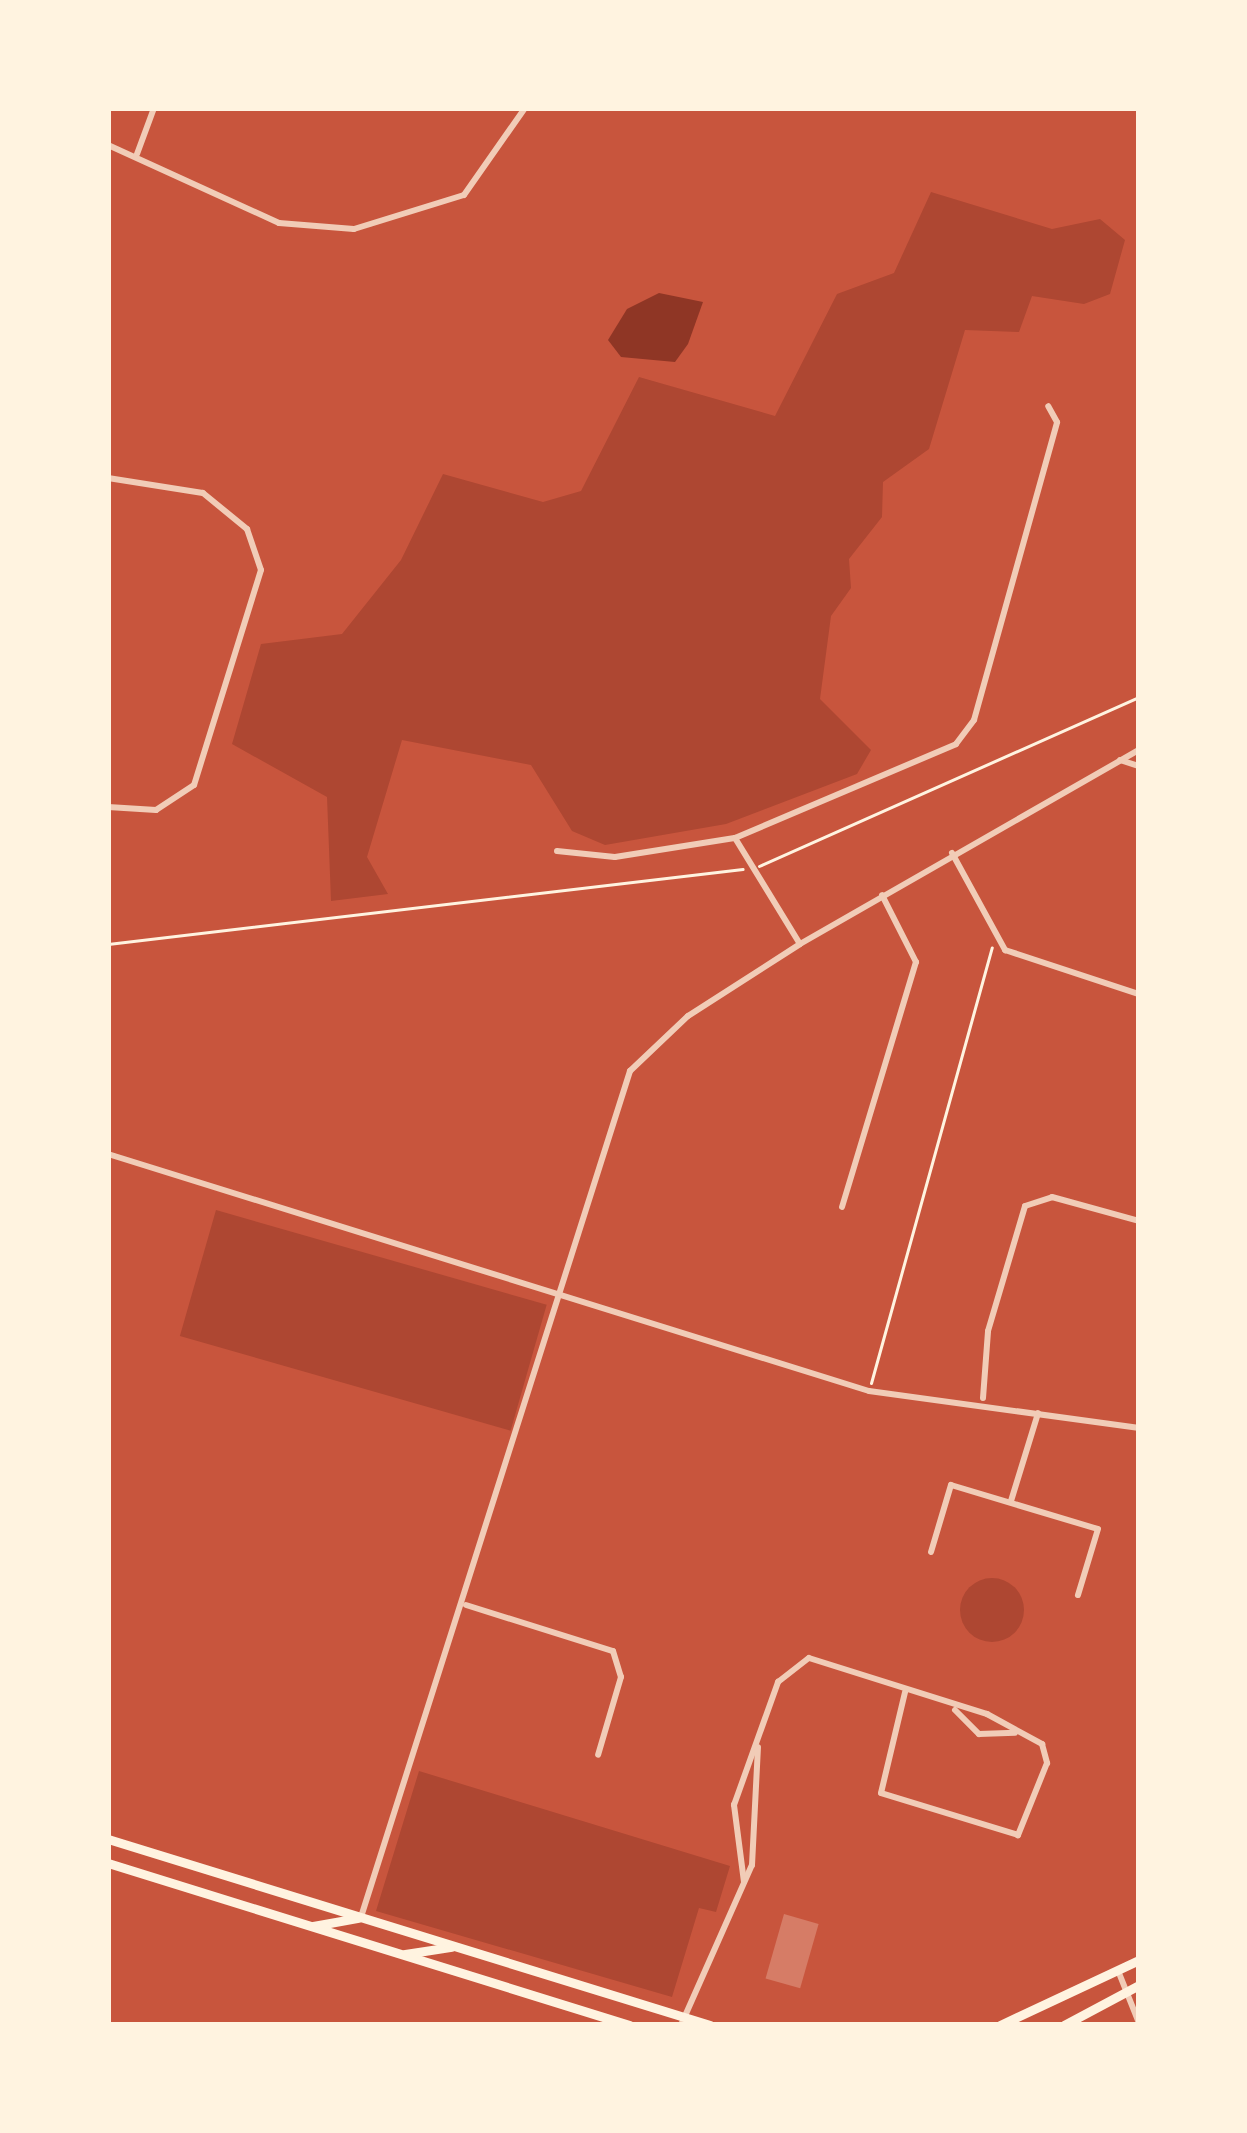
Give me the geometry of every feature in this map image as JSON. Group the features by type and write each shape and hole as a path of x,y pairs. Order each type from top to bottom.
{"main road":[{"path":"108,1839 682,2021 710,2025"},
{"path":"108,1863 629,2025"},
{"path":"313,1926 361,1917"},
{"path":"405,1954 456,1946"},
{"path":"1000,2025 1139,1960"},
{"path":"1064,2025 1139,1985"}],"street":[{"path":"137,154 154,108"},
{"path":"108,145 137,154 279,223 354,229 464,195 525,108"},
{"path":"557,851 583,860 735,838 925,760 974,720 1057,422 1048,406"},
{"path":"108,478 203,493 247,529 261,570 194,785 156,810 108,807"},
{"path":"361,1917 466,1605 559,1288 630,1070 688,1016 800,944 1139,750"},
{"path":"1119,760 1139,766"},
{"path":"735,838 800,944"},
{"path":"952,853 995,938 1016,956 1139,994"},
{"path":"842,1208 916,962 882,895"},
{"path":"108,1154 559,1288 654,1330 869,1390 983,1398 1039,1413 1139,1428"},
{"path":"983,1398 988,1330 1025,1206 1052,1197 1139,1221"},
{"path":"1011,1502 1039,1413"},
{"path":"932,1552 951,1485 1011,1502 1098,1529 1078,1595"},
{"path":"466,1605 613,1651 621,1677 598,1755"},
{"path":"744,1882 730,1821 778,1682 809,1658 1018,1733 1042,1744 1047,1763 1018,1834 896,1804 879,1774 905,1693"},
{"path":"954,1710 979,1734 1018,1733"},
{"path":"682,2021 755,1851 752,1820 758,1746"},
{"path":"730,1821 752,1820"},
{"path":"737,1853 755,1851"},
{"path":"1119,1973 1139,2023"}],"path":[{"path":"758,866 1139,697"},
{"path":"108,944 745,869"},
{"path":"869,1390 995,938"}],"shaded area":[{"path":"931,192 1052,229 1100,219 1125,240 1110,294 1084,304 1032,296 1019,332 965,330 929,449 883,482 882,517 849,559 851,588 831,616 820,699 871,750 857,774 726,824 605,845 572,831 531,765 402,740 367,857 388,894 331,901 327,797 232,744 261,644 342,634 401,560 443,474 543,502 581,491 639,377 775,416 837,294 894,273"},
{"path":"659,293 703,302 688,344 675,362 621,357 608,340 627,309"},
{"path":"216,1210 547,1305 511,1431 180,1336"},
{"path":"992,1578 1014,1588 1024,1610 1014,1632 992,1642 970,1632 960,1610 970,1588"},
{"path":"419,1771 730,1866 716,1912 699,1908 672,1997 376,1911"}],"building":[{"path":"784,1914 819,1924 800,1988 766,1978"}]}
